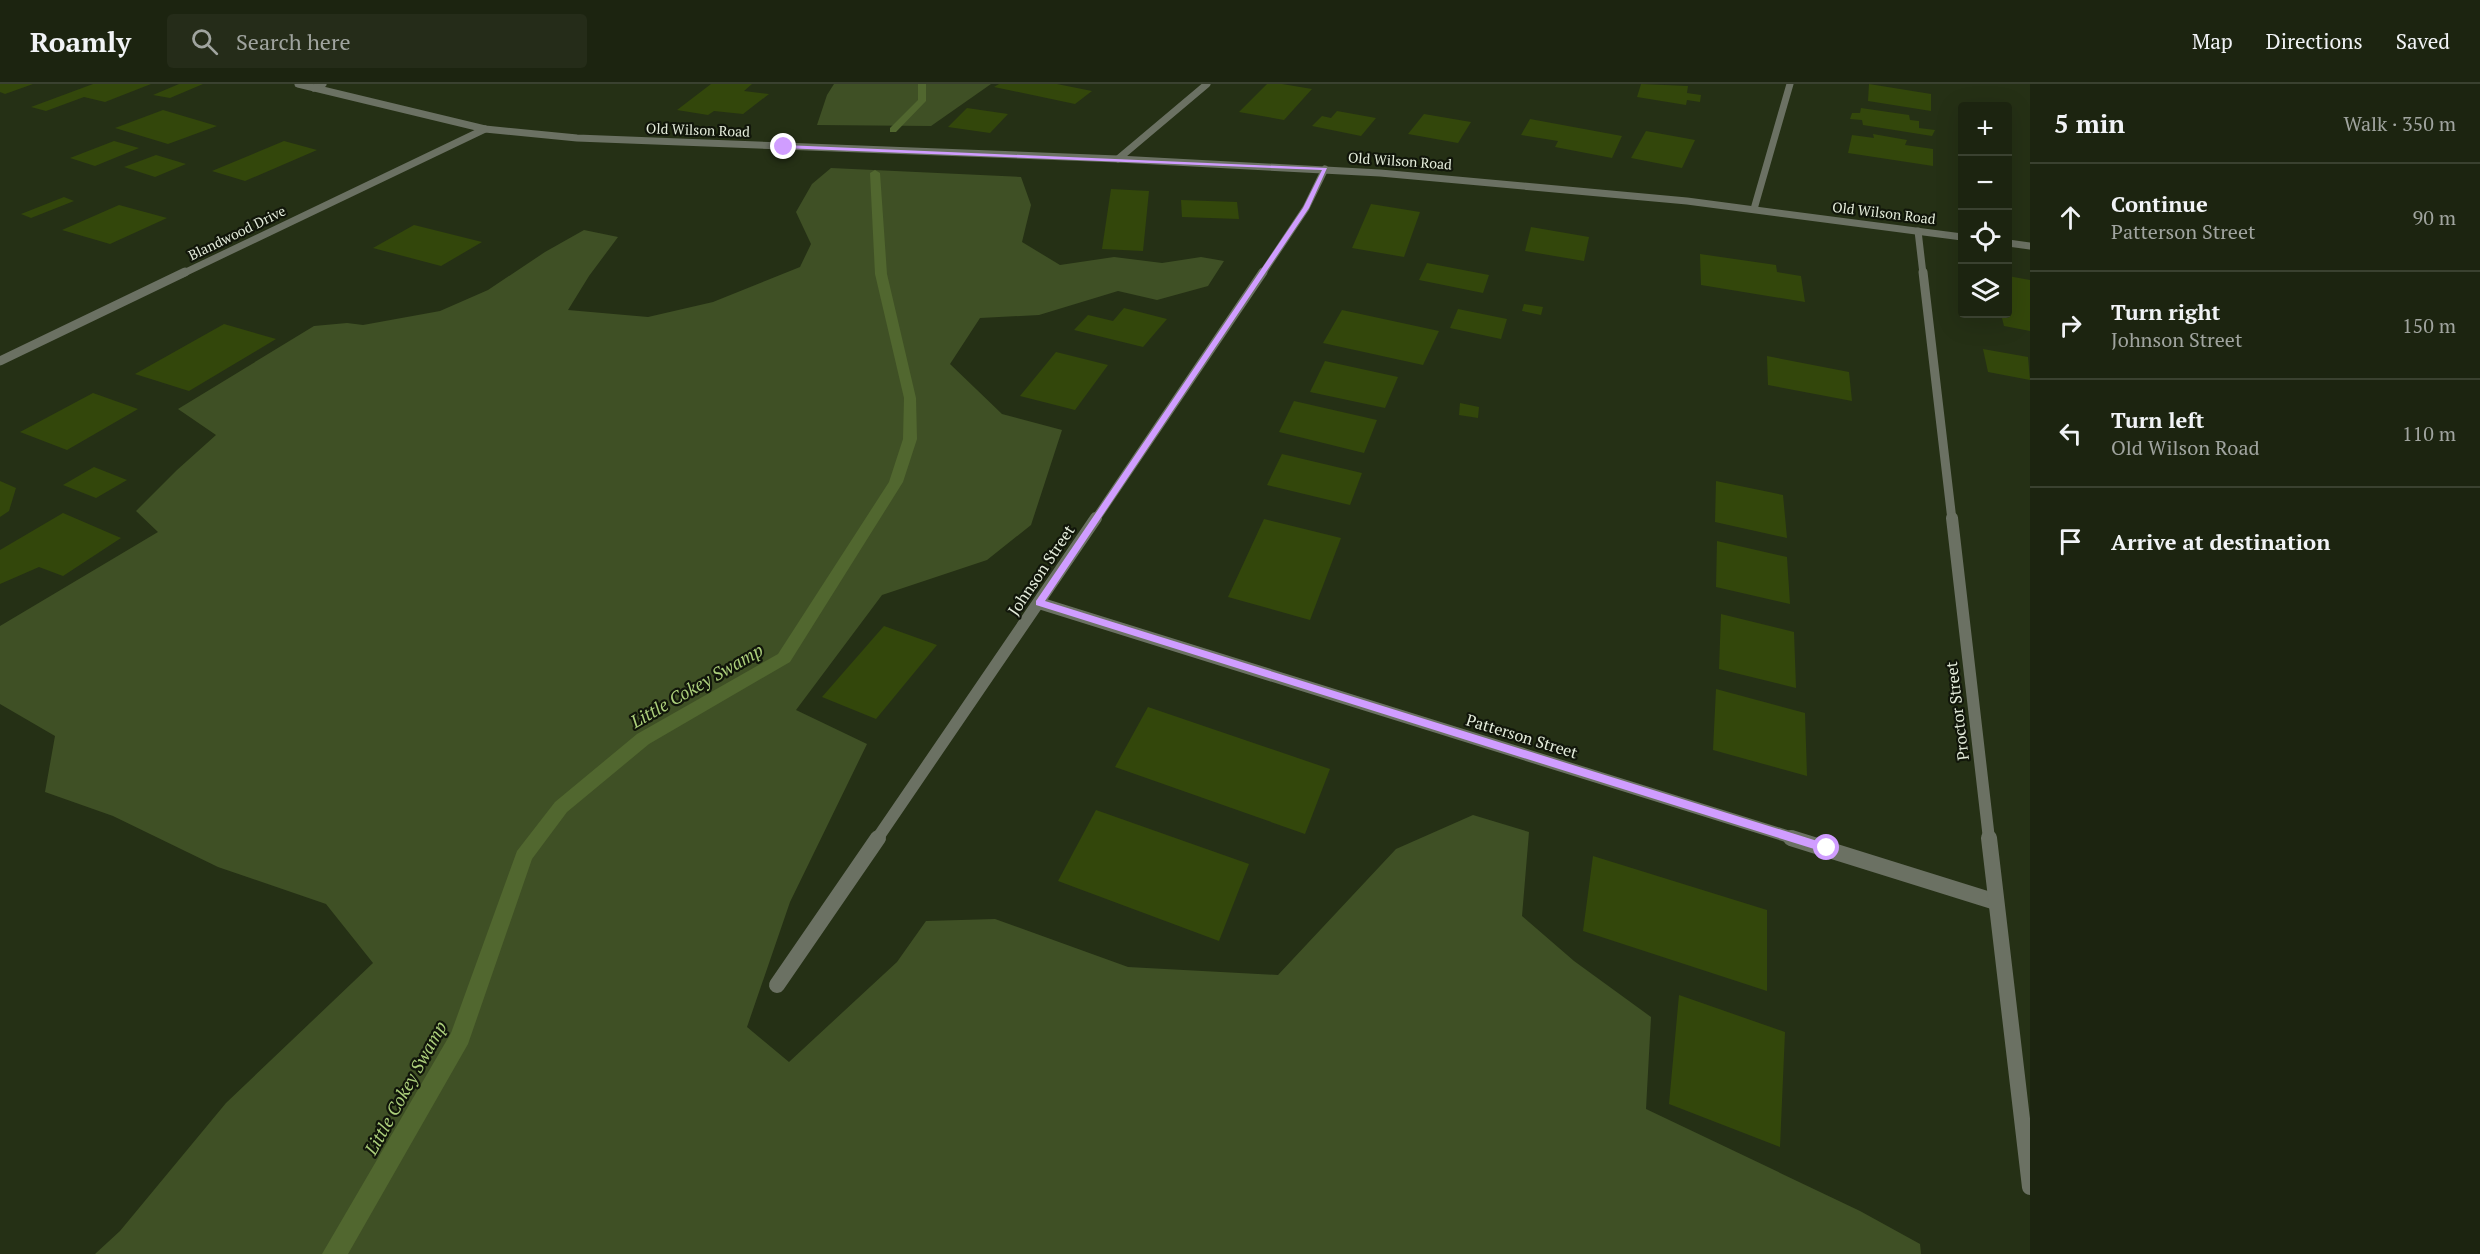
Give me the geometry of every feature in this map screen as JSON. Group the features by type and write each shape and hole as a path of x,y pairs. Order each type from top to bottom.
{"street":[{"name":"Old Wilson Road","path":"298,84 485,129 577,138 1325,169 1615,193 1958,236"},
{"path":"314,88 323,84"},
{"path":"1118,159 1207,84"},
{"path":"1754,209 1790,84"},
{"name":"Blandwood Drive","path":"0,361 485,129"},
{"name":"Johnson Street","path":"777,985 1293,227 1325,169"},
{"name":"Proctor Street","path":"1918,231 2030,1187"},
{"path":"2012,244 2030,246"},
{"name":"Patterson Street","path":"1039,603 1996,902"}],"green space":[{"path":"834,84 991,84 931,126 817,125 827,95"},
{"path":"831,168 1021,177 1031,205 1022,242 1060,265 1114,257 1162,263 1201,257 1224,261 1208,286 1157,300 1118,291 1039,315 980,318 950,364 1002,414 1062,430 1031,525 987,560 882,595 796,710 867,744 790,902 747,1027 789,1062 897,962 926,921 995,919 1128,967 1278,975 1396,849 1473,815 1529,832 1522,916 1574,961 1651,1017 1646,1109 1860,1211 1920,1244 1921,1254 95,1254 120,1231 226,1103 373,963 326,904 218,867 113,816 45,792 55,736 0,704 0,626 158,532 136,511 216,435 178,409 314,326 347,323 363,325 440,311 488,290 545,252 584,230 618,237 589,276 568,310 648,317 713,302 800,267 811,244 796,212 812,184"}],"building":[{"path":"0,84 33,84 5,94 0,92"},
{"path":"93,84 151,84 105,102 84,97 46,111 31,107"},
{"path":"179,84 203,84 170,98 153,95"},
{"path":"711,84 752,84 744,91 769,94 743,114 714,111 708,115 677,110"},
{"path":"999,84 1057,84 1092,91 1075,104 994,87"},
{"path":"1267,84 1312,89 1284,120 1239,112"},
{"path":"1641,84 1688,86 1687,93 1701,95 1700,102 1687,100 1686,105 1637,97"},
{"path":"1869,84 1931,94 1931,111 1868,101"},
{"path":"967,108 1008,114 990,133 948,127"},
{"path":"1861,108 1909,115 1910,120 1919,121 1919,128 1935,130 1932,136 1863,125 1862,120 1850,119 1852,113 1860,113"},
{"path":"163,110 217,126 168,144 115,128"},
{"path":"1337,111 1376,118 1361,136 1312,126 1322,116 1331,118"},
{"path":"1424,114 1471,122 1458,143 1408,134"},
{"path":"1530,119 1622,136 1612,158 1555,147 1558,141 1521,135"},
{"path":"1646,131 1695,140 1682,168 1631,158"},
{"path":"1873,134 1907,140 1905,145 1933,149 1933,166 1848,153 1852,135 1874,138"},
{"path":"114,141 139,148 95,166 70,158"},
{"path":"284,141 317,150 245,181 212,171"},
{"path":"156,155 186,164 155,177 124,167"},
{"path":"1111,189 1149,191 1143,251 1102,249"},
{"path":"64,197 74,201 31,218 21,214"},
{"path":"1181,200 1237,202 1239,219 1182,217"},
{"path":"1371,204 1420,212 1404,257 1352,248"},
{"path":"119,205 167,218 110,244 62,230"},
{"path":"414,225 482,242 441,266 373,248"},
{"path":"1531,227 1589,237 1584,261 1525,251"},
{"path":"1700,254 1776,265 1777,272 1801,276 1805,302 1701,285"},
{"path":"1427,263 1489,275 1483,293 1419,280"},
{"path":"2012,277 2030,280 2030,331 2004,326 2002,318 2012,318"},
{"path":"1524,304 1543,307 1541,315 1522,311"},
{"path":"1124,308 1167,319 1143,347 1074,330 1088,315 1113,321"},
{"path":"1458,309 1507,319 1501,339 1450,328"},
{"path":"1342,310 1439,331 1423,365 1323,343"},
{"path":"224,324 276,339 189,391 135,374"},
{"path":"1983,349 2028,357 2030,380 1988,372"},
{"path":"1056,352 1108,365 1075,410 1020,396"},
{"path":"1767,356 1849,372 1852,401 1768,385"},
{"path":"1325,361 1398,377 1385,408 1310,392"},
{"path":"93,393 138,409 67,450 20,432"},
{"path":"1294,401 1377,420 1364,453 1279,432"},
{"path":"1460,403 1479,407 1478,418 1459,415"},
{"path":"1282,454 1362,473 1350,505 1267,485"},
{"path":"94,467 127,480 96,498 63,485"},
{"path":"0,481 16,488 9,511 0,517"},
{"path":"1716,481 1783,495 1787,538 1715,522"},
{"path":"63,513 121,538 63,576 39,567 0,584 0,550"},
{"path":"1264,519 1341,538 1310,620 1228,597"},
{"path":"1717,541 1787,557 1790,604 1716,587"},
{"path":"1721,614 1794,632 1796,688 1719,669"},
{"path":"884,626 937,645 876,719 822,697"},
{"path":"1716,689 1805,713 1807,776 1713,750"},
{"path":"1148,707 1330,769 1305,834 1115,767"},
{"path":"1096,810 1249,864 1219,941 1058,881"},
{"path":"1593,856 1767,910 1767,991 1583,931"},
{"path":"1679,995 1785,1032 1780,1147 1669,1104"}],"waterway":[{"name":"Little Cokey Swamp","path":"893,130 922,101 922,84"},
{"name":"Little Cokey Swamp","path":"334,1254 460,1037 524,856 561,807 643,739 784,658 896,482 910,439 910,398 881,274 875,173"}],"route":[{"path":"784,147 1325,169 1306,208 1039,603 1827,848"}]}
